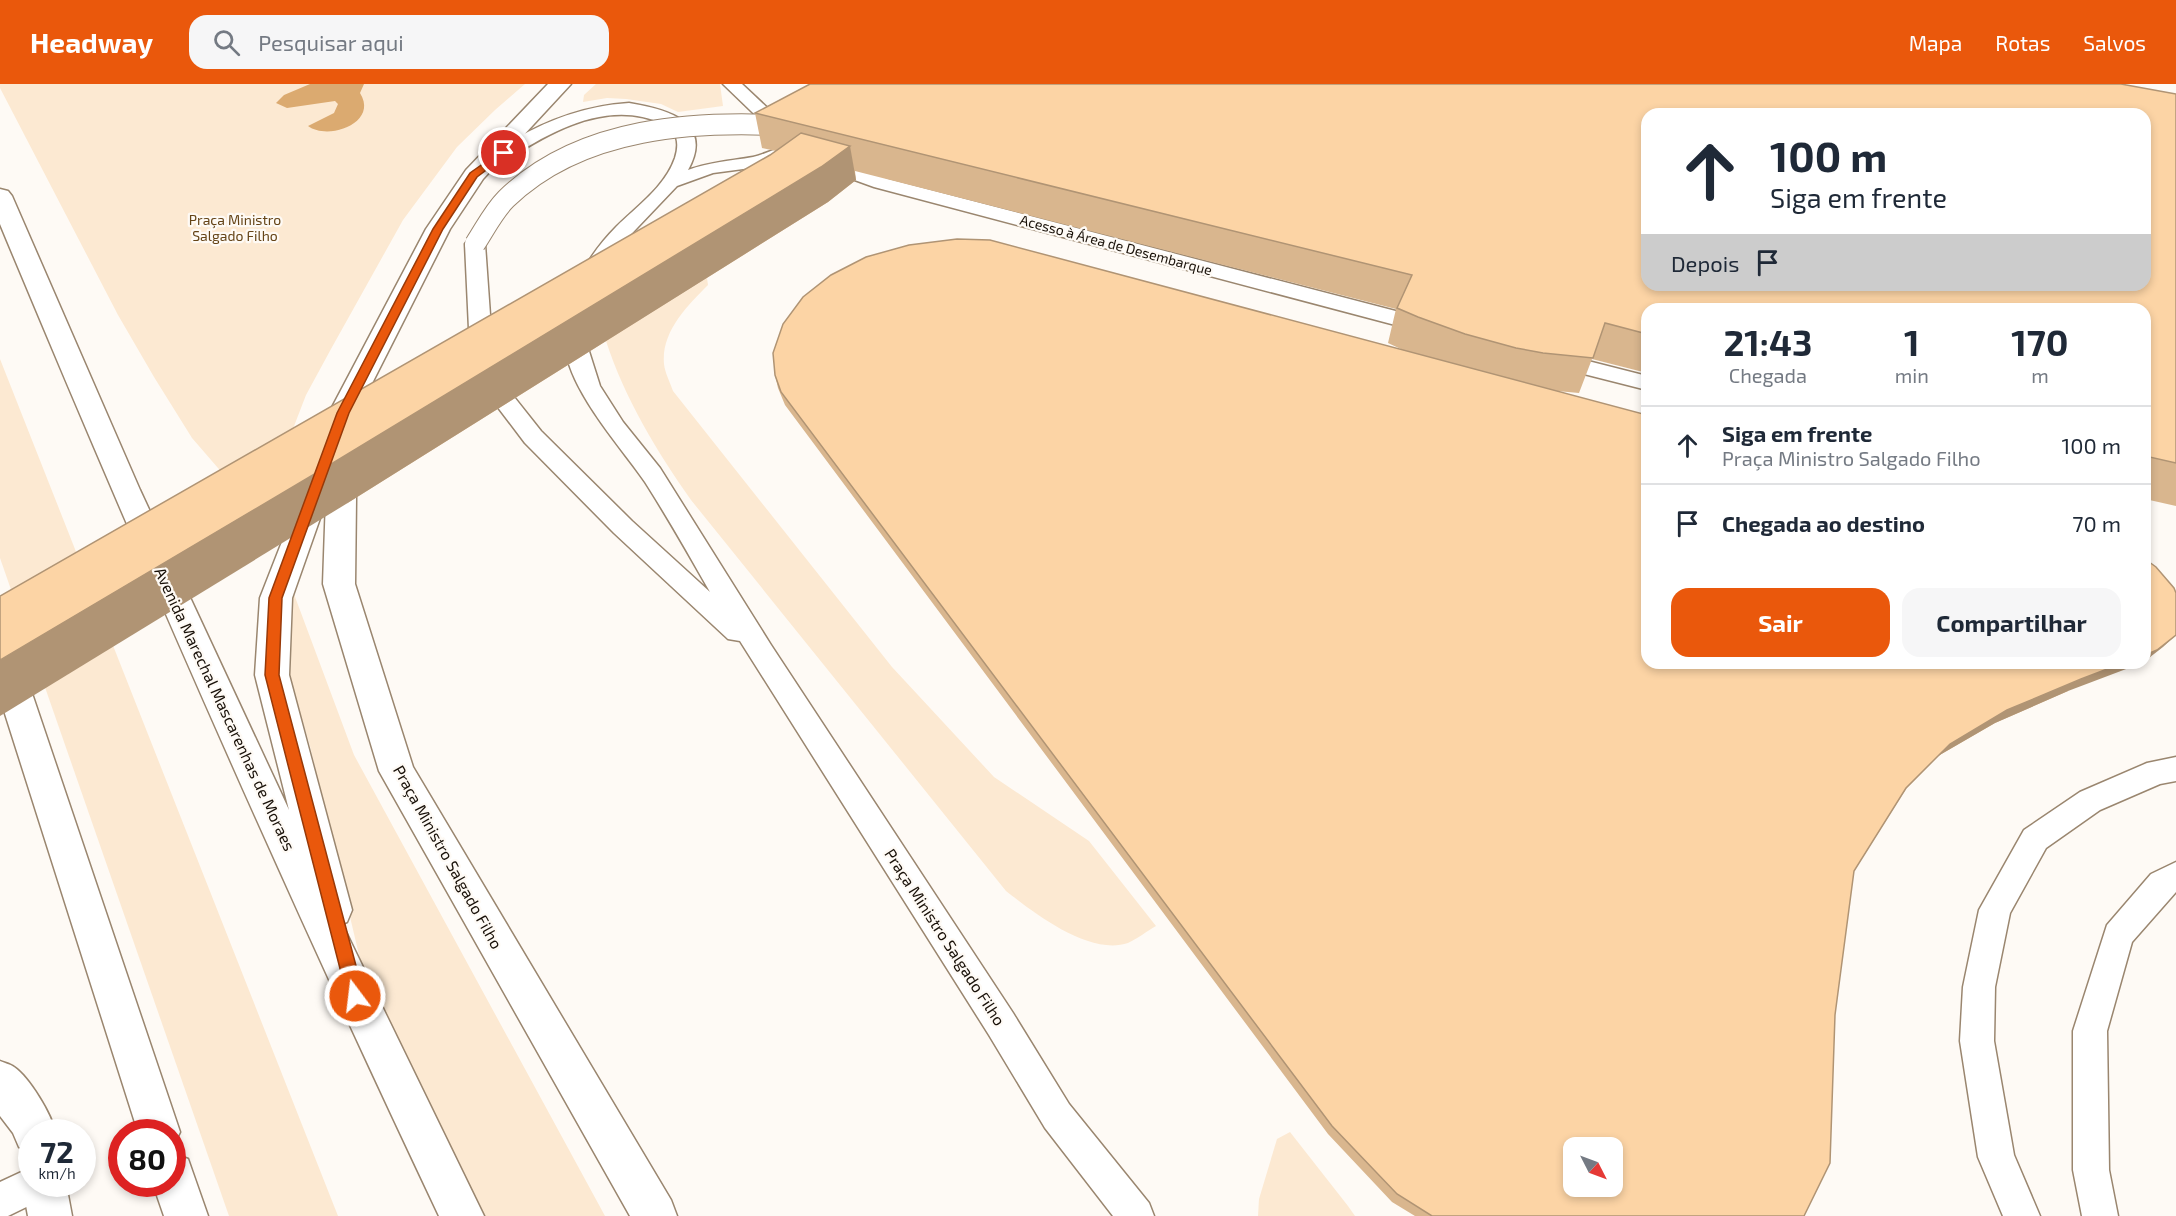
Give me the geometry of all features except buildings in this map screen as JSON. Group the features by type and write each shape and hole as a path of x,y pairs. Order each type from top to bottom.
{"main road":[{"name":"Praça Ministro Salgado Filho","path":"560,84 474,175 438,229 343,413 339,584 398,771 655,1216"},
{"name":"Avenida Marechal Mascarenhas de Moraes","path":"0,196 125,490 355,996 462,1216"},
{"path":"343,413 276,598 272,675 355,996"},
{"path":"0,646 155,1119"},
{"path":"0,1082 29,1119"},
{"path":"46,1197 50,1216"},
{"path":"180,1197 186,1216"}],"lane":[{"path":"672,182 710,168 759,162 784,144 732,84"},
{"name":"Praça Ministro Salgado Filho","path":"474,175 519,141 584,112 629,108 652,111 667,117 681,128 688,142 682,164 672,182 621,234 594,267 582,299 576,345 589,386 615,428 652,474 761,653 1001,1024 1057,1116 1136,1216"},
{"name":"Praça Ministro Salgado Filho","path":"761,653 623,527 549,454 492,384 480,329 475,244 506,199 544,171 600,146 665,128 703,124 804,126"},
{"name":"Acesso à Área de Desembarque","path":"834,166 881,183 1399,319"},
{"path":"1588,368 1641,381"},
{"path":"2022,1216 1996,1157 1977,1041 1980,987 1995,910 2035,839 2090,801 2157,772 2176,769"},
{"path":"2100,1216 2091,1170 2090,1031 2118,935 2162,884 2176,876"},
{"path":"0,1201 18,1192"}],"green space":[{"name":"Praça Ministro Salgado Filho","path":"0,84 525,84 457,147 403,220 306,395 291,434 250,505 192,438 154,377 118,315 0,88"},
{"path":"596,84 720,84 723,106 678,112 661,104 626,99 607,98 583,102 584,95"},
{"path":"707,278 708,285 677,320 667,341 664,364 673,391 892,667 994,777 1089,841 1156,926 1128,943 1113,945 1096,943 1080,938 1047,921 1006,891 691,500 642,424 622,383 606,341"},
{"path":"0,359 338,1216 229,1216 0,558"},
{"path":"288,578 354,755 605,1216 475,1216 366,985 310,746 281,649"},
{"path":"1290,1132 1355,1216 1258,1216 1259,1199 1277,1139"}],"shaded area":[{"path":"310,84 364,84 360,93 364,104 363,113 349,126 338,130 317,130 308,126 334,113 338,104 335,101 287,108 276,103 284,95"}],"route":[{"path":"355,996 272,675 276,598 343,413 438,229 474,175 504,153"}]}
